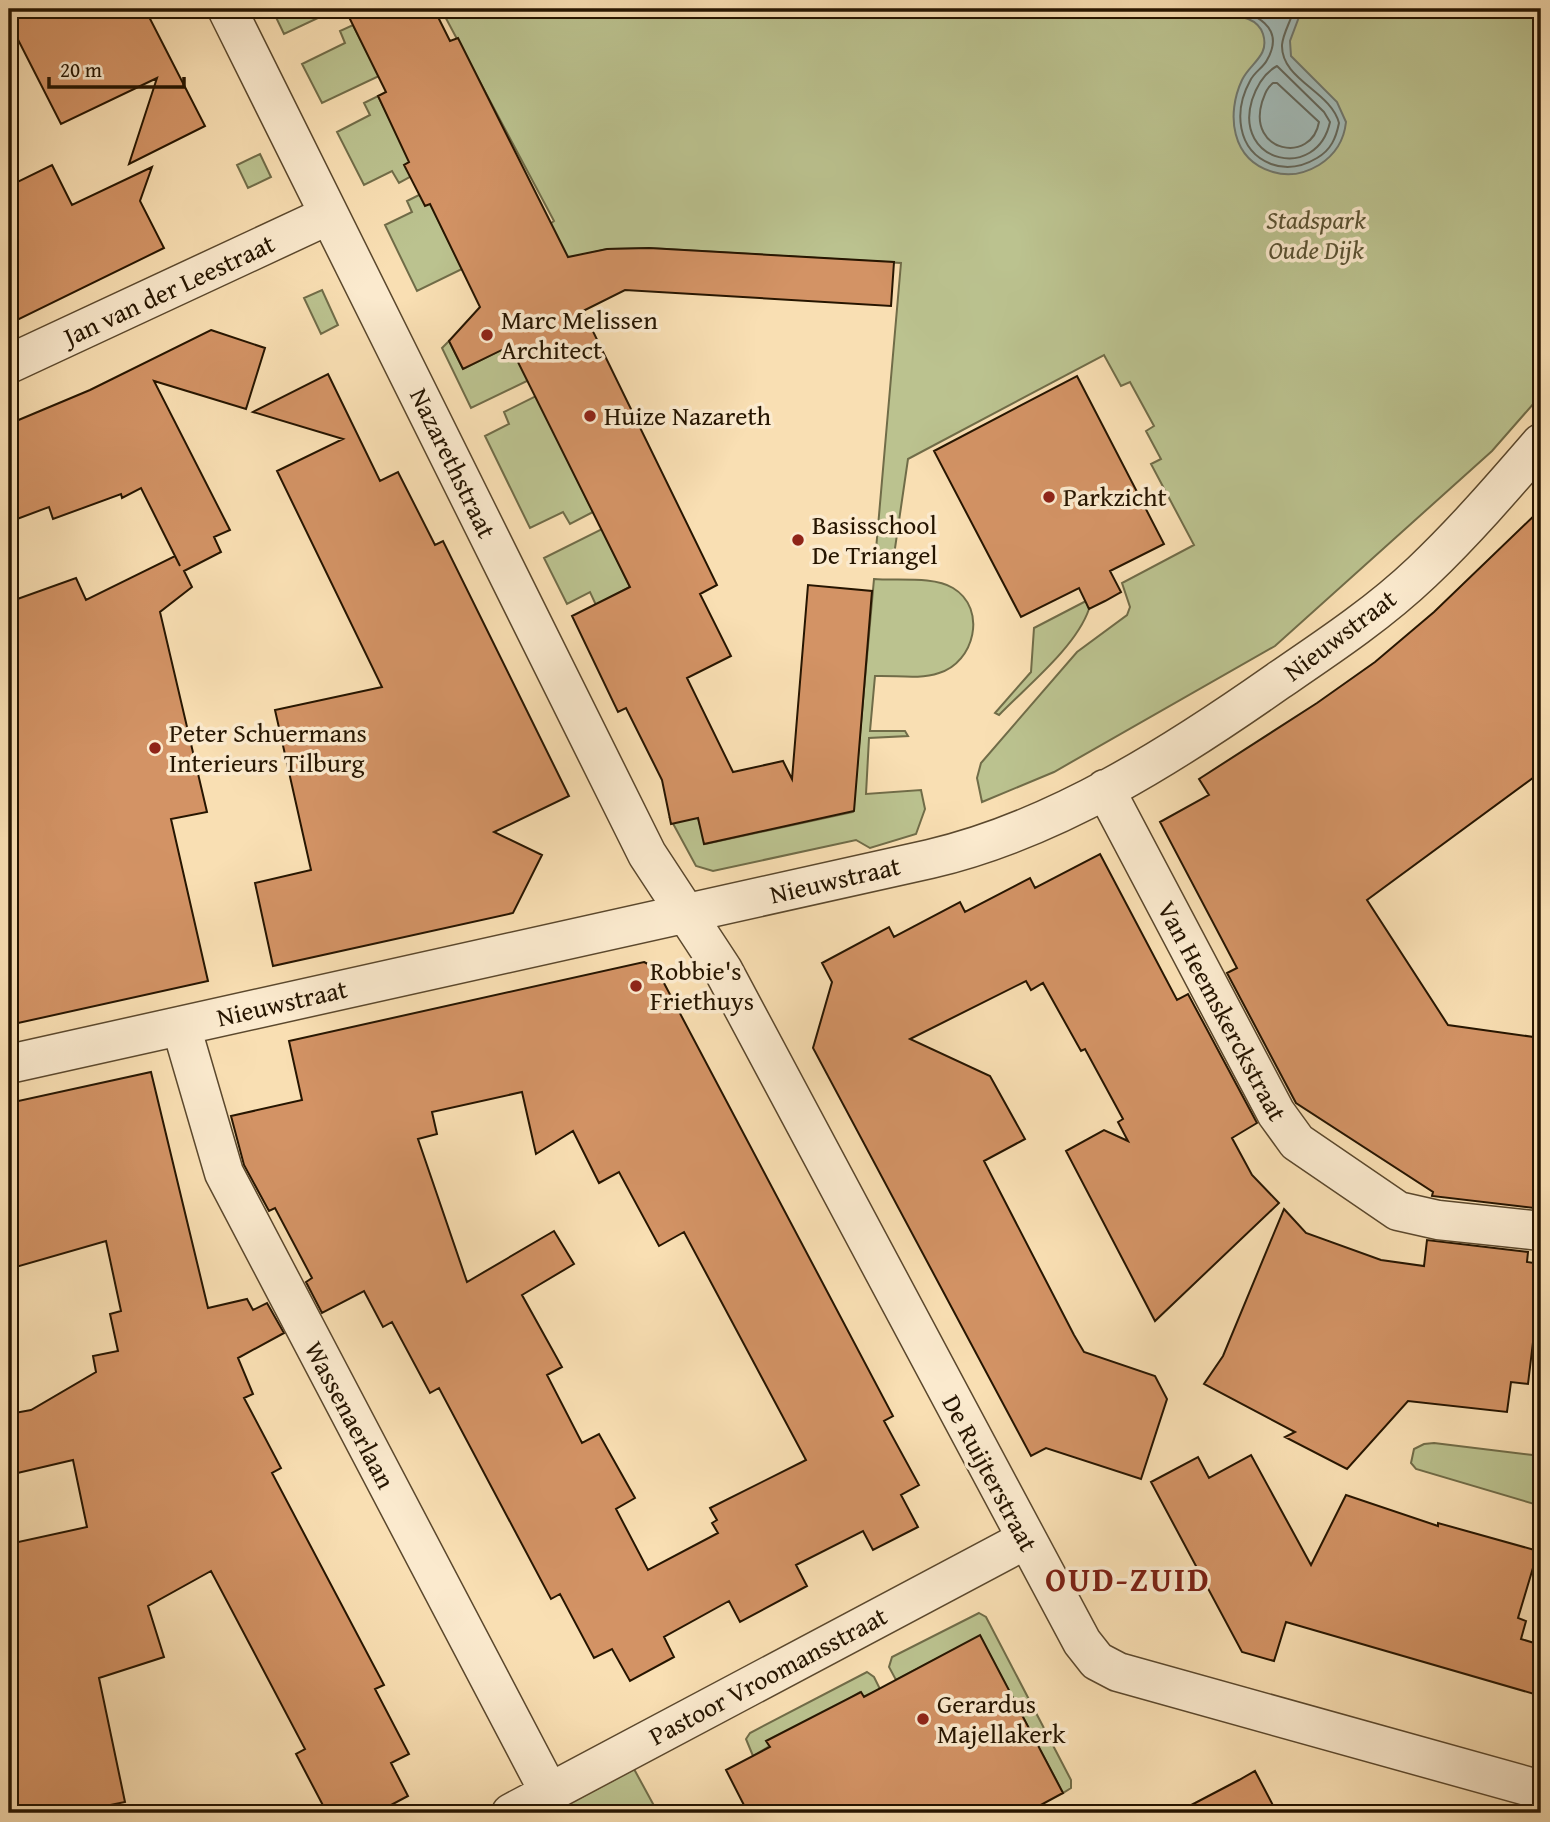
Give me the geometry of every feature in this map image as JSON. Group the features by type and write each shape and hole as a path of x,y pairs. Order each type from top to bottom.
{"street":[{"name":"Nazarethstraat","path":"227,9 647,854 686,914"},
{"name":"Jan van der Leestraat","path":"9,364 329,215"},
{"name":"Nieuwstraat","path":"9,1064 956,853 1018,831 1105,789 1237,709 1382,606 1463,530 1541,443"},
{"name":"Van Heemskerckstraat","path":"1105,789 1276,1113 1294,1140 1385,1203 1408,1215 1541,1231"},
{"name":"De Ruijterstraat","path":"686,914 723,970 1025,1540 1082,1642 1105,1666 1150,1682 1541,1790"},
{"name":"Wassenaerlaan","path":"181,1026 211,1139 224,1173 549,1793"},
{"name":"Pastoor Vroomansstraat","path":"510,1813 1025,1540"}],"green space":[{"path":"272,9 337,9 284,34"},
{"name":"Stadspark Oude Dijk","path":"441,9 1541,9 1541,395 1492,451 1275,646 1054,772 982,802 977,778 981,763 1077,652 1127,615 1130,607 1122,583 1194,545 1151,464 1161,459 1146,431 1154,426 1130,382 1121,386 1104,355 908,459 893,562 875,561 901,263 649,248 607,249 565,259 550,224 554,221"},
{"path":"353,25 379,76 322,103 302,64 345,43 340,31"},
{"path":"378,96 411,162 410,177 399,183 392,171 364,185 337,132 370,115 364,103"},
{"path":"260,154 271,177 248,188 237,165"},
{"path":"419,195 430,203 462,269 417,291 385,225 412,212 407,201"},
{"path":"322,290 338,325 321,334 304,298"},
{"path":"449,341 463,369 511,345 529,380 471,408 442,348"},
{"path":"536,396 593,512 570,524 563,512 530,528 485,436 509,424 504,412"},
{"path":"602,529 630,587 596,605 590,592 567,604 544,558"},
{"path":"874,579 925,580 945,584 964,597 973,621 968,647 951,667 923,676 875,676 870,731 905,731 908,736 869,738 866,794 921,790 925,809 916,834 870,848 856,840 713,871 696,866 670,818 698,818 705,844 853,812"},
{"path":"1086,601 1089,609 1083,623 1062,652 999,715 995,713 1031,672 1034,628"},
{"path":"1434,1443 1541,1456 1541,1506 1416,1469 1411,1463 1414,1449"},
{"path":"979,1613 986,1617 1071,1780 1071,1788 1063,1793 980,1636 896,1680 889,1667 892,1657"},
{"path":"867,1672 874,1677 880,1689 863,1697 860,1692 753,1756 746,1739 750,1733"},
{"path":"634,1769 658,1813 552,1813"}],"water":[{"path":"1202,9 1302,9 1290,41 1291,56 1337,102 1346,122 1341,141 1325,161 1302,172 1285,174 1259,166 1248,157 1236,134 1234,107 1245,74 1262,54 1263,34 1253,21"}],"building":[{"path":"9,9 145,9 205,126 129,164 157,78 61,124 9,22"},
{"path":"345,9 434,9 450,41 458,38 568,257 607,249 649,248 894,262 891,306 625,290 583,311 717,585 700,594 731,656 687,678 733,772 783,761 792,779 808,585 872,591 854,811 704,844 698,818 671,824 662,780 626,708 618,712 572,616 630,587 510,346 463,369 449,341 480,307 430,204 425,206 404,165 409,162 378,96 386,92"},
{"path":"52,165 72,205 152,167 140,201 164,248 9,324 9,186"},
{"path":"211,330 265,348 246,409 154,381 230,530 214,537 221,552 184,571 192,587 160,612 207,812 171,819 208,981 9,1025 9,602 76,578 86,600 175,556 141,488 122,498 121,494 53,519 49,507 9,522 9,424 90,390"},
{"path":"328,374 380,481 398,472 435,545 443,541 569,796 494,832 542,855 513,913 273,966 255,883 311,870 275,710 382,687 277,471 343,439 253,412"},
{"name":"Parkzicht","path":"1077,376 1164,544 1110,571 1121,592 1105,601 1089,609 1079,588 1021,617 934,451"},
{"path":"1541,509 1541,772 1367,900 1448,1025 1541,1038 1541,1196 1535,1195 1534,1208 1432,1196 1433,1192 1296,1103 1227,973 1237,968 1160,822 1209,795 1199,779 1375,662 1434,612"},
{"path":"1100,854 1177,1000 1188,994 1257,1123 1232,1138 1252,1175 1279,1203 1155,1321 1066,1151 1104,1130 1128,1141 1118,1122 1123,1119 1085,1049 1081,1051 1043,983 1031,990 1026,981 910,1039 990,1076 1025,1139 984,1161 1084,1352 1155,1376 1167,1399 1141,1479 1046,1448 1031,1456 813,1048 832,982 822,963 889,927 894,937 960,902 965,912 1030,878 1035,888"},
{"path":"644,962 656,968 893,1416 884,1421 919,1485 901,1495 918,1527 873,1550 863,1531 796,1565 807,1586 740,1622 729,1601 664,1637 674,1657 630,1681 612,1649 594,1658 560,1594 551,1599 439,1388 430,1393 392,1322 383,1327 364,1291 322,1313 306,1282 312,1278 275,1208 269,1211 244,1165 231,1116 302,1100 289,1041","holes":["522,1092 536,1154 573,1131 599,1183 619,1172 659,1246 684,1232 806,1460 710,1508 717,1520 712,1523 718,1533 648,1570 616,1509 635,1498 599,1434 582,1443 547,1375 562,1367 522,1295 574,1264 554,1231 467,1282 418,1139 437,1134 432,1112"]},
{"path":"151,1072 208,1308 247,1299 253,1310 267,1303 284,1333 238,1358 253,1394 244,1398 281,1468 272,1473 384,1685 375,1689 409,1754 391,1763 408,1796 376,1813 327,1813 296,1754 305,1749 211,1571 148,1606 164,1657 99,1678 125,1802 71,1813 18,1813 9,1768 9,1544 87,1527 73,1460 9,1475 9,1414 31,1410 96,1372 93,1356 118,1351 110,1314 121,1311 106,1241 9,1269 9,1103"},
{"path":"1284,1209 1306,1233 1381,1260 1424,1266 1427,1240 1528,1252 1527,1262 1541,1264 1541,1343 1533,1342 1528,1384 1511,1382 1507,1412 1408,1401 1347,1469 1285,1437 1295,1432 1204,1384 1223,1356"},
{"path":"1251,1455 1311,1565 1346,1495 1438,1526 1438,1523 1538,1551 1518,1618 1526,1621 1521,1639 1541,1645 1541,1696 1286,1622 1274,1661 1242,1652 1151,1482 1198,1457 1209,1478"},
{"name":"Gerardus Majellakerk","path":"980,1635 1063,1793 1026,1813 748,1813 726,1770 770,1747 766,1741 861,1692 864,1697"},
{"path":"1255,1771 1277,1813 1176,1813 1239,1780"}],"place":[{"name":"Marc Melissen Architect","path":"487,335"},
{"name":"Huize Nazareth","path":"590,416"},
{"name":"Parkzicht","path":"1049,497"},
{"name":"Basisschool De Triangel","path":"798,540"},
{"name":"Peter Schuermans Interieurs Tilburg","path":"155,748"},
{"name":"Robbie's Friethuys","path":"636,986"},
{"name":"Gerardus Majellakerk","path":"923,1719"}],"district":[{"name":"OUD-ZUID","path":"1128,1579"}]}
